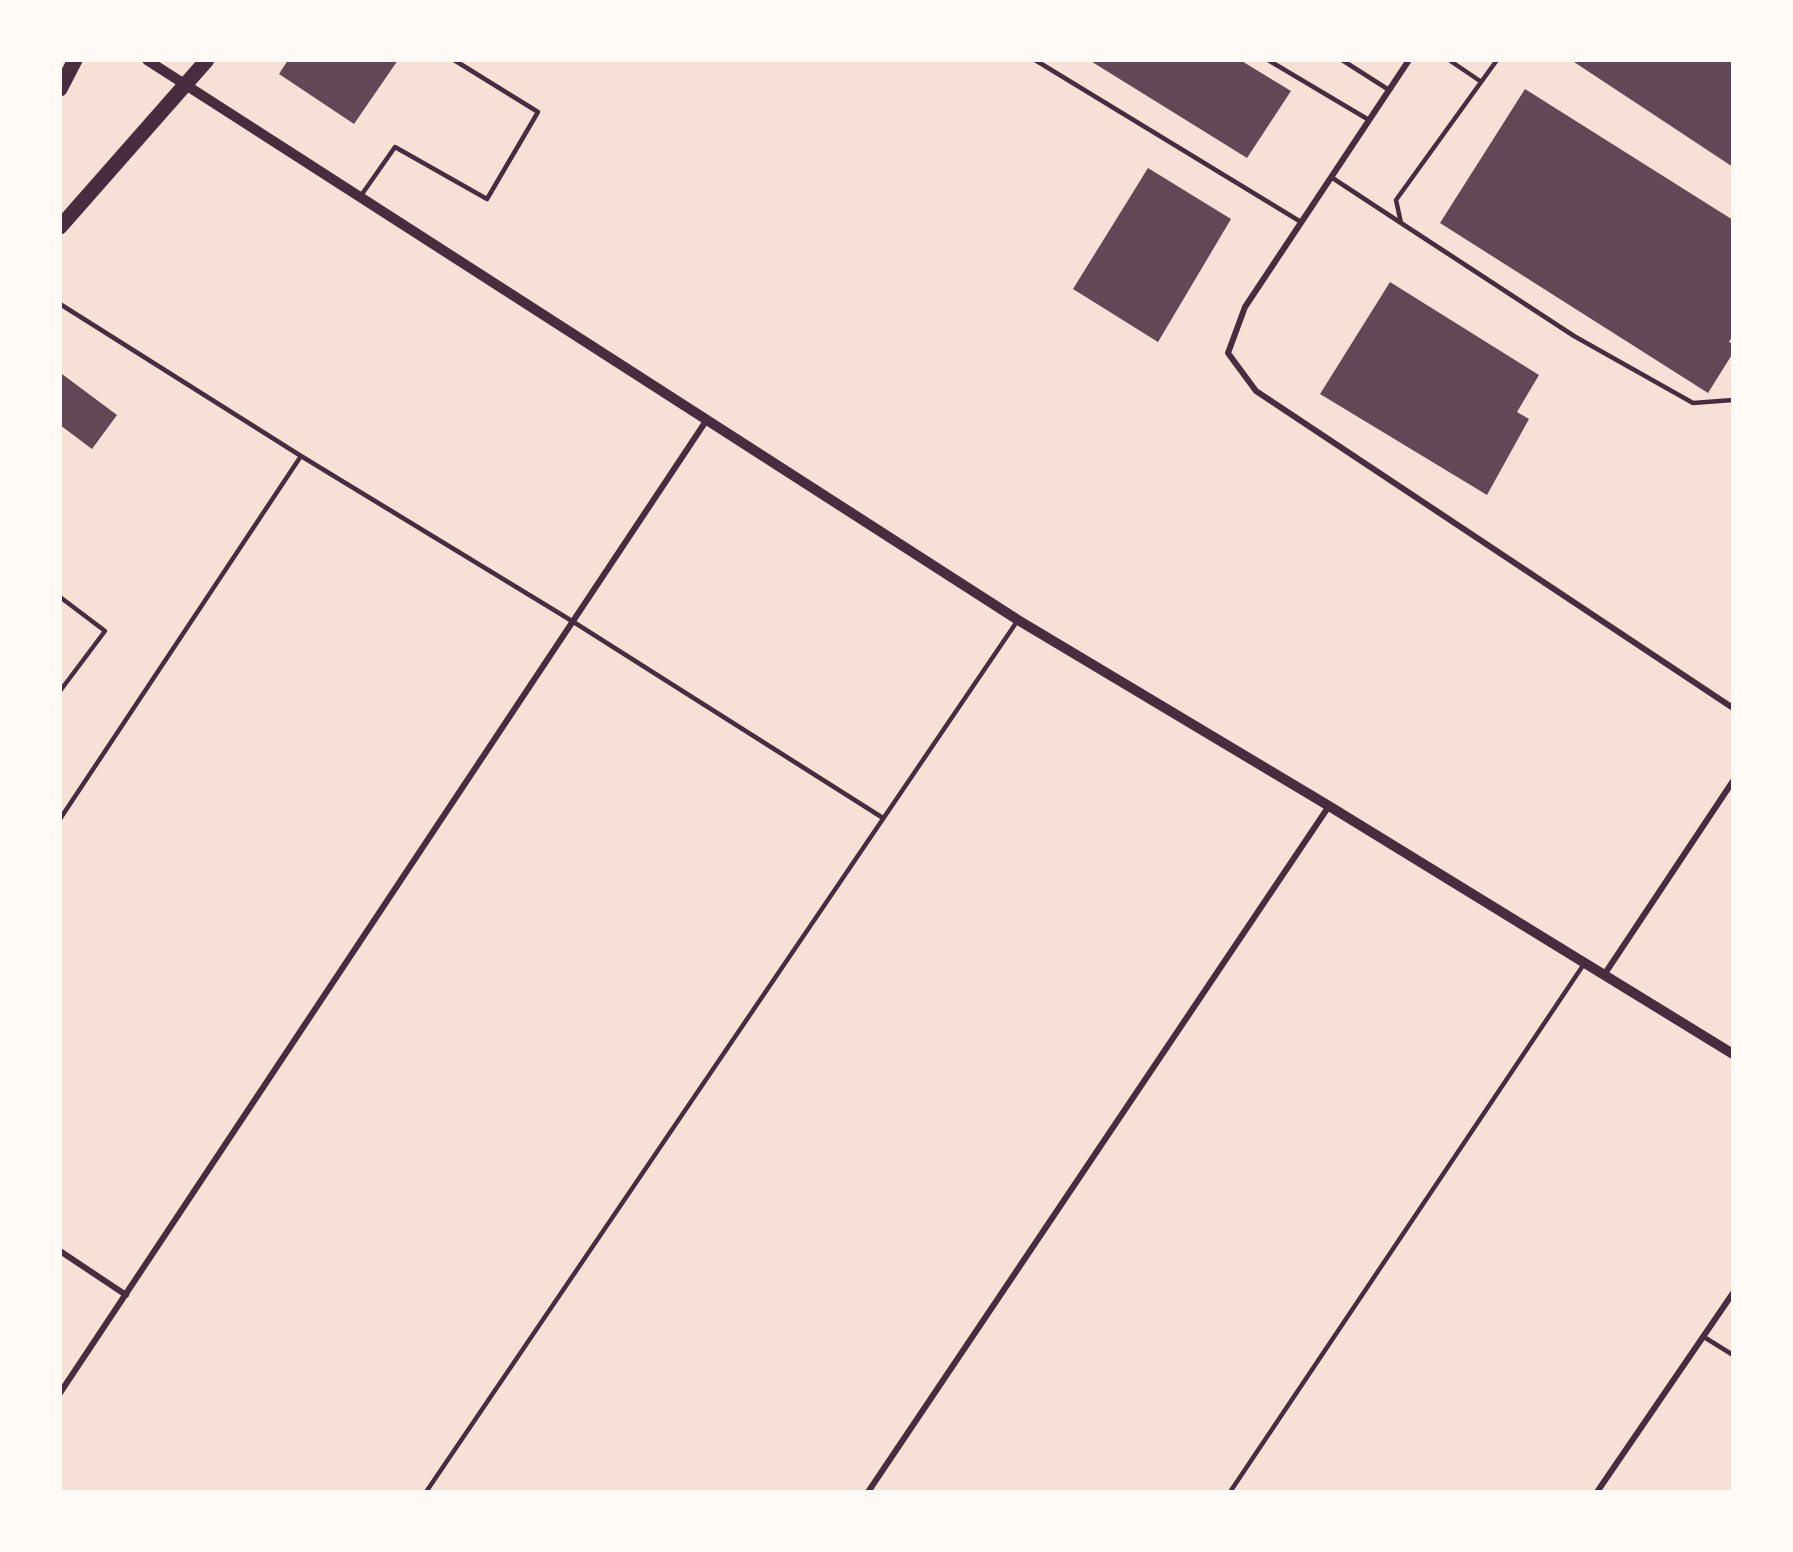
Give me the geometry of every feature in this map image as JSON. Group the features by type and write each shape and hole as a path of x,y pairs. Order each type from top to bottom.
{"main road":[{"path":"60,89 75,60"},
{"path":"60,227 207,60"}],"street":[{"path":"147,60 1018,620 1329,806 1733,1054"},
{"path":"1409,60 1245,307 1228,353 1256,391 1733,708"},
{"path":"60,1393 706,421"},
{"path":"1604,975 1733,781"},
{"path":"868,1492 1329,806"},
{"path":"60,1251 126,1295"},
{"path":"1597,1492 1733,1293"}],"lane":[{"path":"360,197 395,147 487,199 538,112 454,60"},
{"path":"1035,60 1301,222"},
{"path":"1268,60 1369,120"},
{"path":"1342,60 1389,90"},
{"path":"1449,60 1480,81"},
{"path":"1401,223 1395,200 1497,60"},
{"path":"1331,177 1574,336 1693,403 1733,400"},
{"path":"60,304 301,456 572,621 883,818"},
{"path":"60,819 301,456"},
{"path":"60,597 105,631 60,691"},
{"path":"426,1492 1018,620"},
{"path":"1230,1492 1584,964"},
{"path":"1704,1337 1733,1355"}],"building":[{"path":"288,60 398,60 354,124 279,74"},
{"path":"1089,60 1240,60 1291,91 1247,158"},
{"path":"1571,60 1733,60 1733,167"},
{"path":"1525,89 1733,220 1733,335 1729,342 1733,344 1733,353 1708,393 1440,223"},
{"path":"1148,168 1231,219 1158,342 1073,289"},
{"path":"1390,282 1539,375 1517,412 1529,419 1487,495 1320,394"},
{"path":"62,374 117,415 92,449 60,425 60,377"}]}
